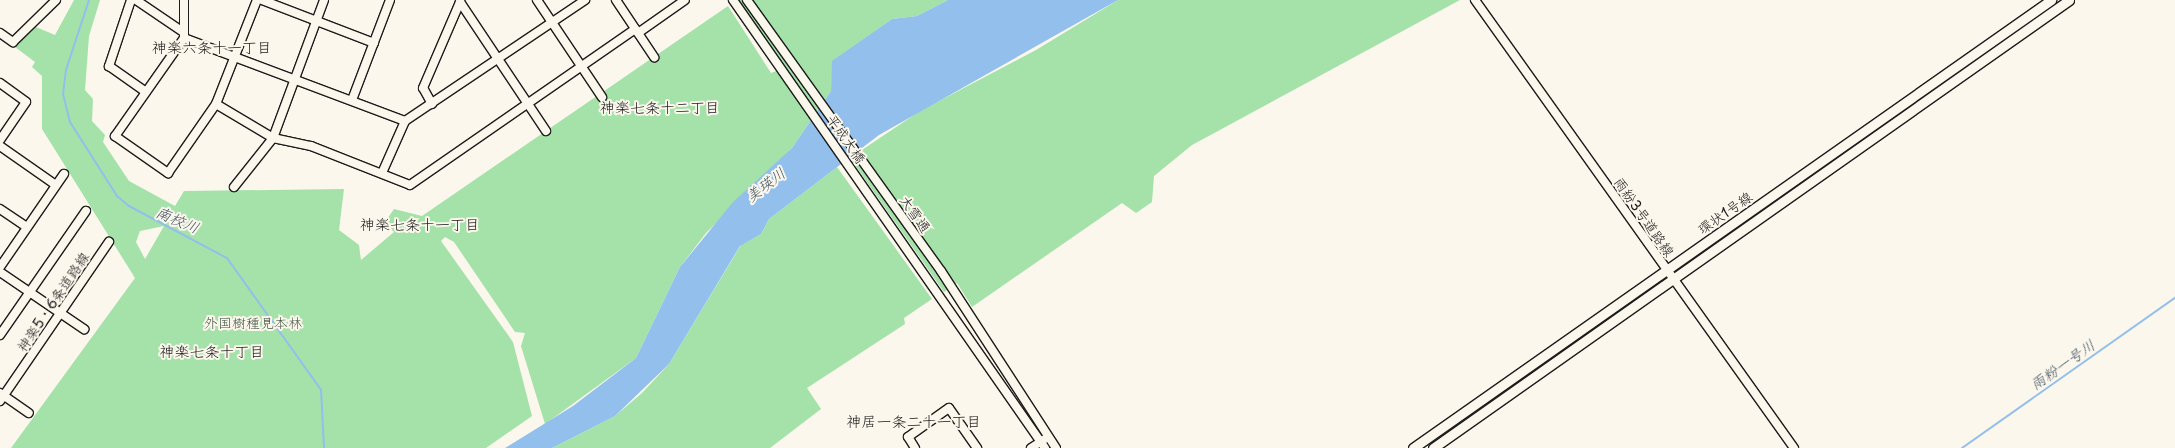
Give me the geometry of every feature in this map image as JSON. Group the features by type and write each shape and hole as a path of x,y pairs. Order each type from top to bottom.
{"main road":[{"name":"環状1号線","path":"1413,448 2051,0"},
{"name":"環状1号線","path":"1433,448 2069,0"}],"street":[{"path":"0,33 13,42 56,0"},
{"path":"131,0 109,66 146,92"},
{"path":"136,0 184,35 236,58 404,121"},
{"path":"184,0 184,35 115,136 168,173 216,104 236,58 257,0"},
{"path":"262,0 374,43"},
{"path":"234,187 273,138 324,0"},
{"path":"352,100 390,0"},
{"path":"537,0 602,96"},
{"path":"382,173 404,121 585,0"},
{"path":"616,0 654,57"},
{"path":"216,104 273,138 311,146 410,185 527,103 685,0"},
{"name":"平成大橋","path":"733,0 930,278 1043,445"},
{"name":"大雪通","path":"747,0 941,271 1056,448"},
{"name":"雨紛3号道路線","path":"1475,0 1666,271 1675,278 1794,448"},
{"path":"460,1 546,131"},
{"path":"432,104 423,88 460,1"},
{"path":"0,84 26,102 0,140"},
{"path":"0,146 56,185"},
{"path":"0,267 64,174"},
{"path":"0,209 27,227"},
{"path":"0,336 86,211"},
{"name":"神楽5・6条道路線","path":"1,397 109,242"},
{"path":"0,272 84,329"},
{"path":"1,397 28,413"},
{"path":"915,448 908,437 949,408 977,448"},
{"path":"1031,448 1043,445 1048,436"}],"green space":[{"name":"外国樹種見本林","path":"74,0 100,0 89,36 85,90 93,99 92,121 105,135 103,142 129,181 175,206 184,191 344,189 339,230 359,245 361,260 394,232 385,222 394,209 422,216 728,6 771,73 784,68 738,0 948,0 917,16 892,19 833,61 831,91 792,148 706,233 680,267 636,358 545,424 521,346 525,333 515,332 454,242 445,237 441,241 513,342 532,416 486,448 11,448 135,278 42,129 42,76 32,67 35,62 11,44 36,27 55,35","holes":["164,226 145,259 136,242 140,231"]},
{"path":"1118,0 1460,0 1192,145 1154,176 1152,202 1136,213 1122,203 972,307 957,283 944,292 850,158 920,111 1036,50"},
{"path":"837,167 932,299 904,318 905,324 807,388 821,409 770,448 552,448 615,416 642,393 669,364 741,245 761,234 769,219"}],"water":[{"name":"美瑛川","path":"948,0 1118,0 879,135 769,219 761,234 740,246 669,364 615,416 552,448 505,448 573,406 636,358 680,267 733,202 792,148 831,91 832,61 892,19 917,16"}],"waterway":[{"name":"南校川","path":"89,0 66,70 63,94 70,122 117,196 129,206 227,258 321,390 324,448"},
{"name":"雨粉一号川","path":"1962,448 2175,298"}],"district":[{"name":"神楽六条十一丁目","path":"212,47"},
{"name":"神楽七条十二丁目","path":"660,107"},
{"name":"神楽七条十一丁目","path":"420,224"},
{"name":"神楽七条十丁目","path":"212,351"},
{"name":"神居一条二十一丁目","path":"914,421"}]}
